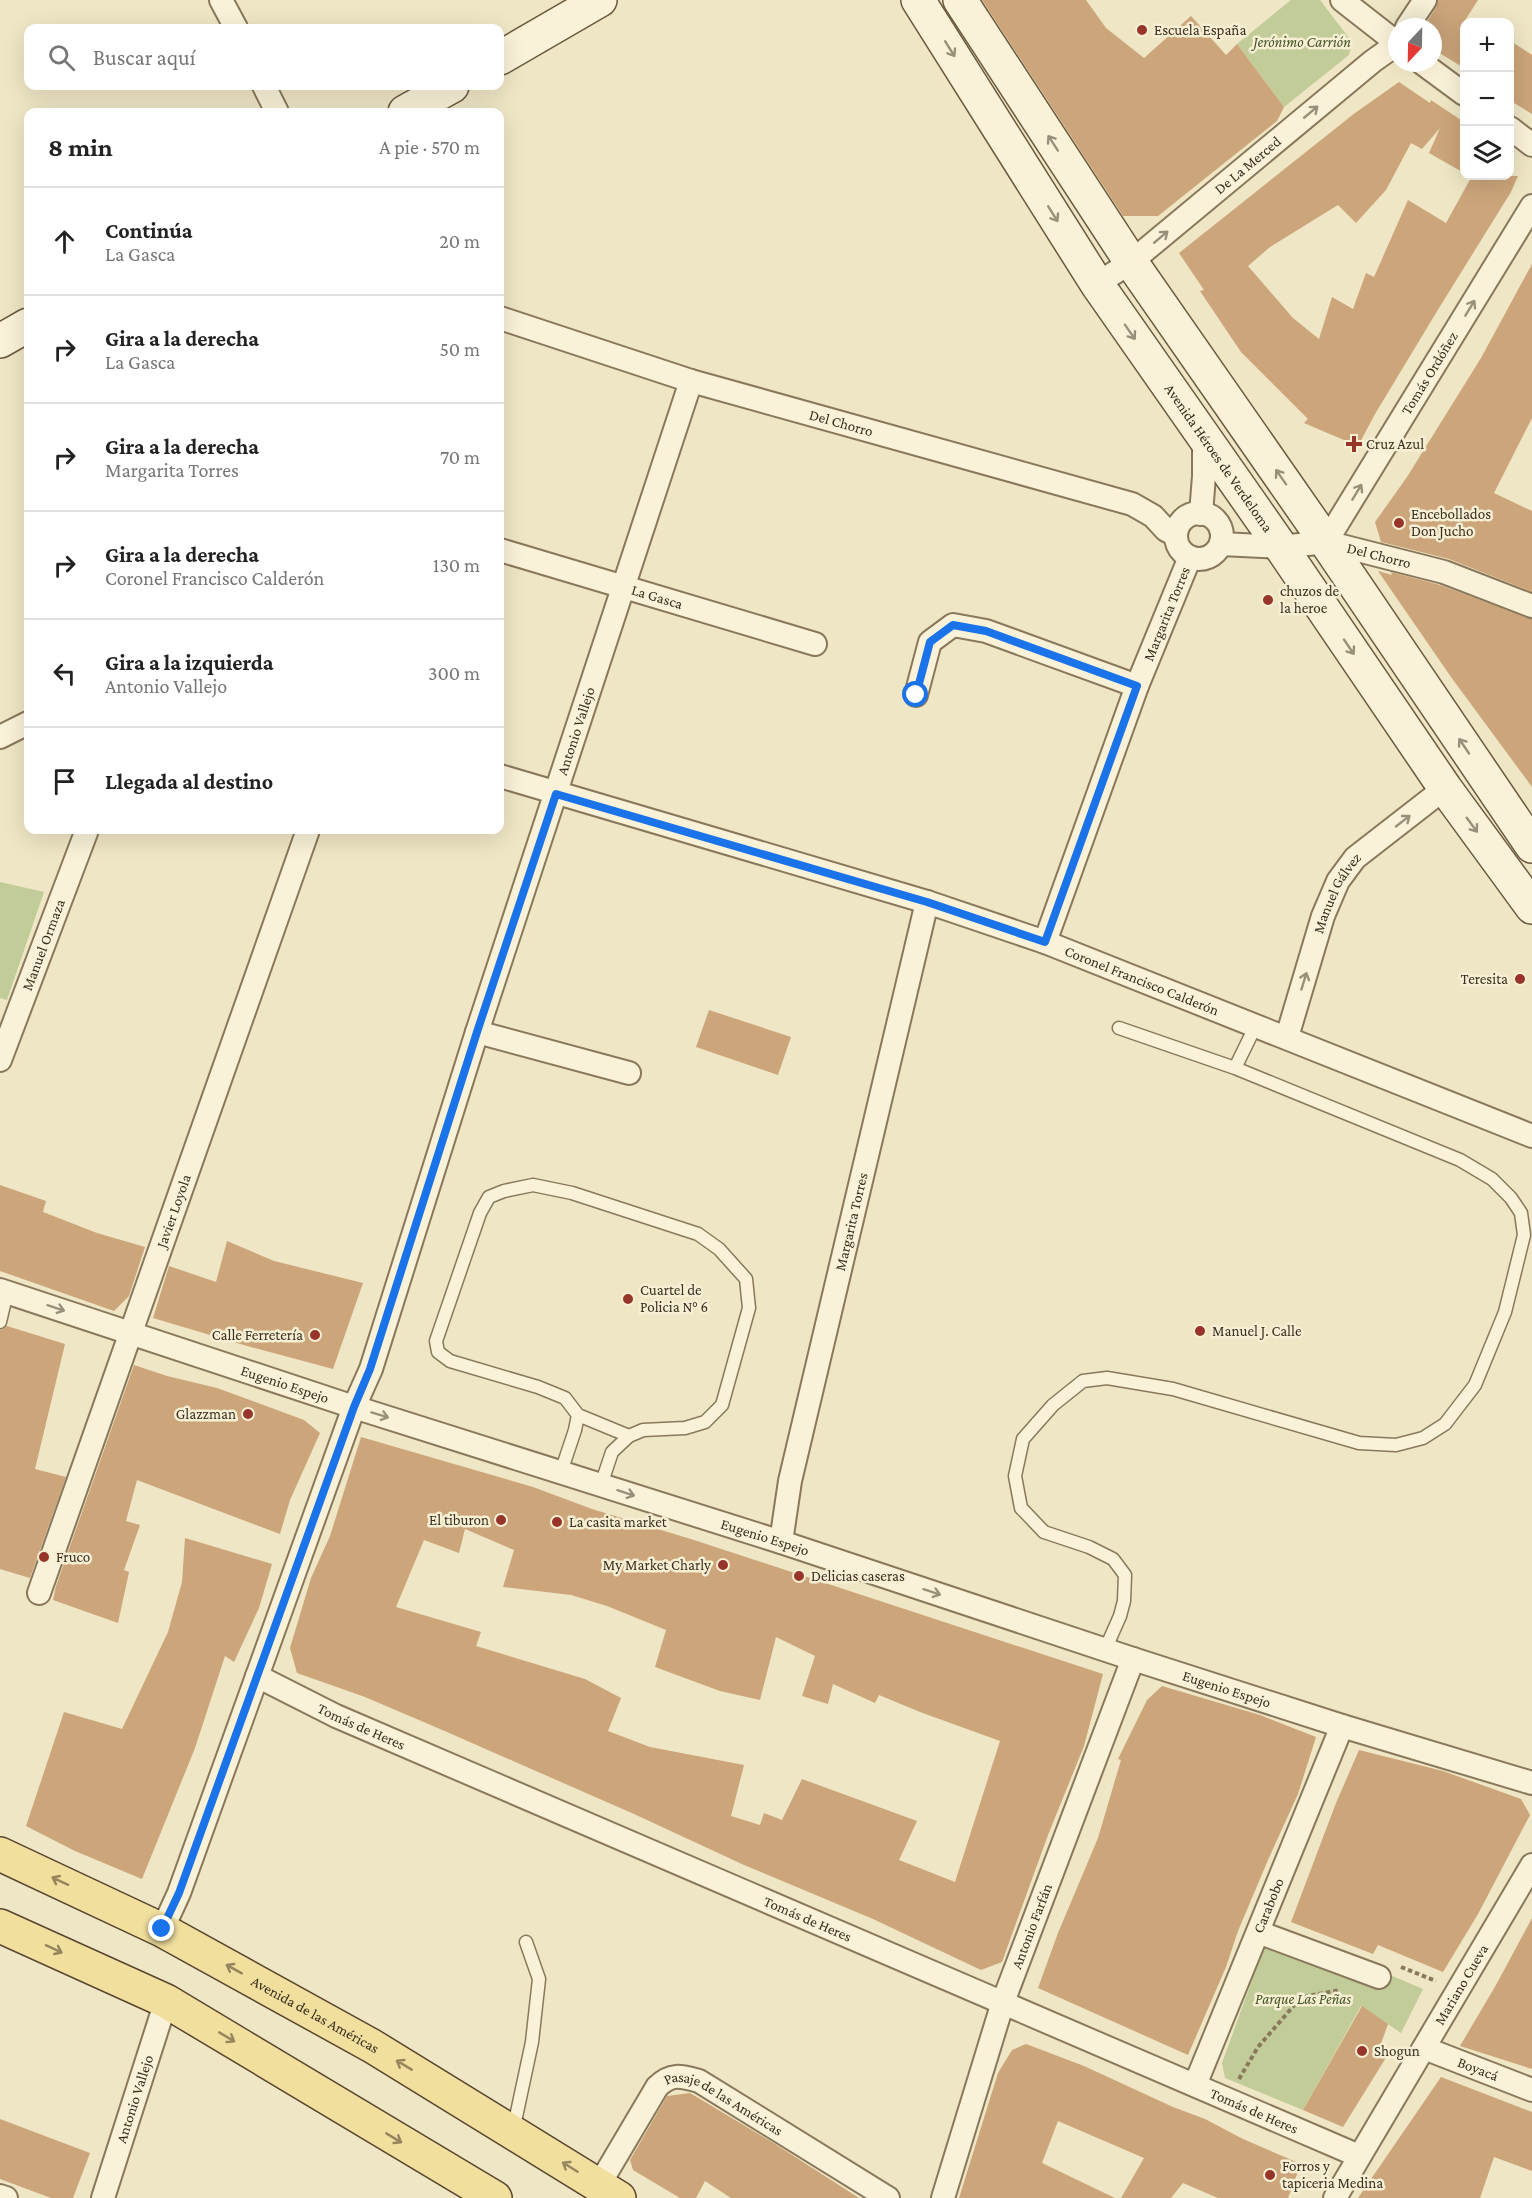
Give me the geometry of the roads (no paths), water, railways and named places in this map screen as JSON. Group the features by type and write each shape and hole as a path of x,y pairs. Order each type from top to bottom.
{"main road":[{"path":"504,56 600,0"},
{"name":"Avenida Héroes de Verdeloma","path":"918,0 1097,284 1281,547 1445,788 1532,908"},
{"path":"960,0 1131,262 1326,542 1532,846"},
{"path":"412,108 445,90"},
{"path":"0,341 24,327"},
{"name":"Avenida de las Américas","path":"0,1854 162,1929 372,2046 609,2191"},
{"path":"0,1926 166,2001 495,2198"}],"street":[{"path":"221,0 234,24"},
{"path":"1342,0 1388,37"},
{"path":"1413,18 1425,0"},
{"name":"De La Merced","path":"1097,284 1131,262 1388,50"},
{"path":"1434,72 1460,91"},
{"path":"266,90 275,108"},
{"path":"1514,132 1532,145"},
{"name":"Tomás Ordóñez","path":"1326,542 1532,206"},
{"name":"Del Chorro","path":"504,319 691,381 1132,504 1153,516 1167,530 1176,535"},
{"name":"Antonio Vallejo","path":"162,1929 179,1893 354,1407 370,1369 477,1032 691,381"},
{"path":"1201,514 1204,438"},
{"path":"1194,514 1201,514 1214,519 1218,524 1221,530 1221,544 1217,551 1205,558 1190,557 1180,549 1176,535 1181,521 1194,514"},
{"name":"Del Chorro","path":"1221,544 1281,547 1326,542 1444,572 1532,606"},
{"name":"La Gasca","path":"504,551 815,644"},
{"name":"Margarita Torres","path":"1045,942 1137,686 1190,557"},
{"path":"916,695 930,642 953,625 986,631 1137,686"},
{"path":"0,737 24,725"},
{"name":"Coronel Francisco Calderón","path":"504,777 927,902 1045,942 1532,1136"},
{"name":"Manuel Gálvez","path":"1287,1037 1323,916 1338,881 1355,858 1445,788"},
{"name":"Manuel Ormaza","path":"0,1060 8,1014 85,834"},
{"name":"Javier Loyola","path":"39,1593 129,1332 307,834"},
{"name":"Margarita Torres","path":"781,1542 790,1481 927,902"},
{"path":"477,1032 629,1073"},
{"name":"Eugenio Espejo","path":"4,1291 354,1407 781,1542 1105,1650 1342,1726 1532,1783"},
{"name":"Antonio Farfán","path":"943,2198 1003,2002 1133,1659"},
{"name":"Tomás de Heres","path":"257,1676 336,1716 1359,2156"},
{"name":"Carabobo","path":"1195,2085 1342,1726"},
{"name":"Mariano Cueva","path":"1335,2198 1532,1865"},
{"path":"1258,1932 1379,1977"},
{"name":"Antonio Vallejo","path":"103,2198 166,2001"},
{"name":"Boyacá","path":"1424,2048 1532,2090"},
{"name":"Pasaje de las Américas","path":"609,2191 657,2087 665,2079 684,2076 699,2081 888,2198"},
{"path":"0,2196 6,2198"}],"lane":[{"path":"1234,1068 1256,1025"},
{"path":"1105,1650 1124,1601 1125,1575 1113,1559 1089,1547 1044,1532 1021,1508 1015,1476 1023,1439 1053,1405 1083,1381 1107,1378 1173,1389 1359,1443 1396,1445 1423,1438 1444,1424 1475,1385 1504,1312 1524,1235 1521,1213 1511,1198 1492,1179 1460,1160 1234,1068 1119,1028"},
{"path":"601,1485 612,1452 629,1437 643,1430 685,1428 705,1422 722,1405 738,1355 749,1308 746,1279 719,1249 698,1234 572,1193 533,1185 504,1191 489,1197 480,1213 435,1341 438,1352 450,1361 538,1387 566,1398 578,1415 629,1437"},
{"path":"0,1322 4,1291"},
{"path":"561,1472 578,1415"},
{"path":"513,2132 532,2042 539,1978 526,1942"}],"place":[{"name":"Escuela España","path":"1142,30"},
{"name":"Cruz Azul","path":"1354,444"},
{"name":"Encebollados Don Jucho","path":"1399,523"},
{"name":"chuzos de la heroe","path":"1268,600"},
{"name":"Teresita","path":"1520,979"},
{"name":"Cuartel de Policia N° 6","path":"628,1299"},
{"name":"Manuel J. Calle","path":"1200,1331"},
{"name":"Calle Ferretería","path":"315,1335"},
{"name":"Glazzman","path":"248,1414"},
{"name":"El tiburon","path":"501,1520"},
{"name":"La casita market","path":"557,1522"},
{"name":"Fruco","path":"44,1557"},
{"name":"My Market Charly","path":"723,1565"},
{"name":"Delicias caseras","path":"799,1576"},
{"name":"Shogun","path":"1362,2051"},
{"name":"Forros y tapiceria Medina","path":"1270,2175"}],"park label":[{"name":"Jerónimo Carrión","path":"1302,42"},
{"name":"Parque Las Peñas","path":"1303,1999"}]}
